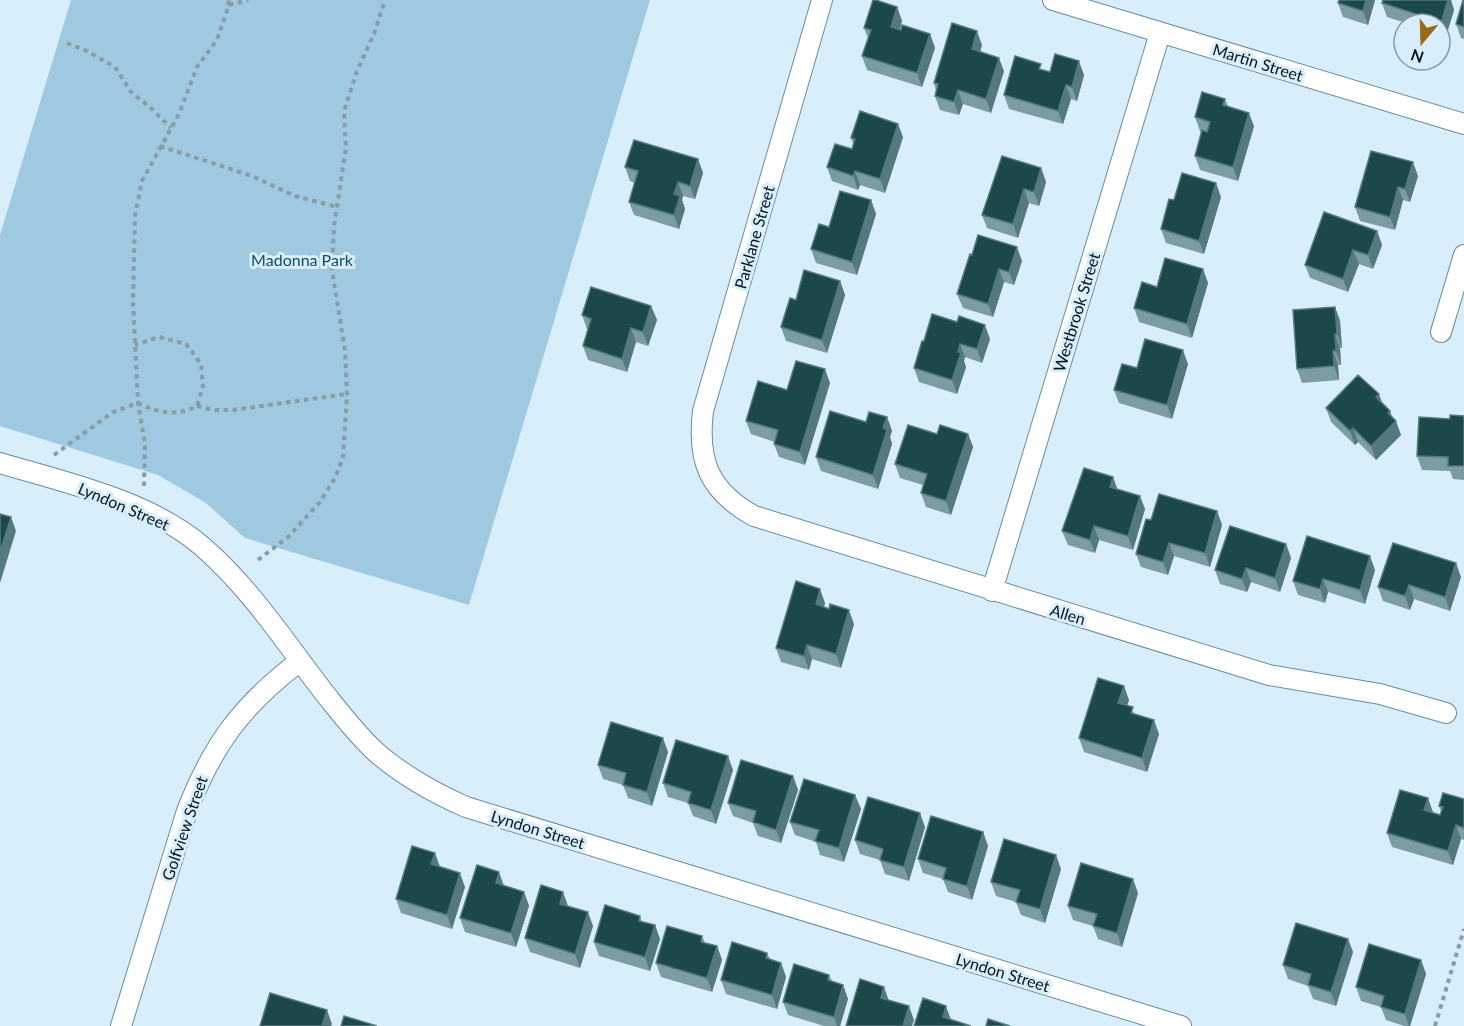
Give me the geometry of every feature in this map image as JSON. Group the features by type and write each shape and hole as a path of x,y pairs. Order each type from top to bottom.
{"street":[{"name":"Parklane Street","path":"709,474 703,457 700,437 704,411 822,0"},
{"name":"Martin Street","path":"1053,0 1464,124"},
{"name":"Westbrook Street","path":"992,591 1160,33"},
{"path":"1441,332 1464,255"},
{"name":"Lyndon Street","path":"0,463 79,486 167,521 204,547 238,582 353,729 378,753 415,782 466,807 1181,1026"},
{"name":"Allen","path":"709,474 736,506 754,516 1269,675 1380,694 1446,713"},
{"name":"Golfview Street","path":"121,1026 187,811 200,777 218,745 239,716 272,682 300,661"}],"path":[{"path":"144,487 146,444 138,403 133,301 135,216 142,181 179,114 197,67 218,40 228,2 248,0"},
{"path":"258,560 288,537 320,502 335,478 343,458 347,394 345,350 332,270 337,207 346,148 344,111 385,0"},
{"path":"67,43 115,67 131,92 171,128"},
{"path":"160,146 252,176 295,196 337,207"},
{"path":"135,345 159,337 186,344 201,364 203,387 197,406"},
{"path":"54,455 113,412 138,403 159,413 188,411 197,406 215,410 233,410 347,394"},
{"path":"1435,1026 1464,929"}],"green space":[{"name":"Madonna Park","path":"71,0 650,0 469,605 245,538 206,503 158,475 0,426 0,235"}],"building":[{"path":"873,0 897,7 891,27 901,30 902,25 930,34 917,73 862,56 871,30 864,28"},
{"path":"1339,0 1366,0 1363,11 1338,3"},
{"path":"1383,0 1448,0 1444,12 1410,12 1382,3"},
{"path":"1464,0 1464,27 1456,24"},
{"path":"952,23 977,31 972,49 999,58 986,99 958,90 954,102 935,96 938,84 934,83"},
{"path":"1055,54 1079,61 1072,87 1066,85 1058,111 1004,95 1015,56 1041,64 1039,69 1050,72"},
{"path":"1202,92 1225,99 1223,105 1249,113 1233,167 1195,156 1202,130 1207,132 1210,122 1195,117"},
{"path":"860,111 898,124 880,179 855,171 853,176 827,167 835,144 852,149 855,139 851,138"},
{"path":"634,140 698,159 690,186 678,182 674,194 680,196 674,215 629,202 638,171 625,167"},
{"path":"1371,151 1413,162 1405,189 1398,187 1390,217 1355,207"},
{"path":"1002,156 1041,168 1034,192 1024,189 1013,224 982,215"},
{"path":"1182,173 1216,183 1199,241 1161,229 1169,199 1174,200"},
{"path":"840,191 871,200 852,262 811,249 819,224 829,227"},
{"path":"1324,212 1377,231 1368,255 1353,250 1343,279 1305,265"},
{"path":"978,235 1017,247 1009,272 999,269 988,304 957,294"},
{"path":"1165,258 1203,269 1187,324 1134,308 1142,282 1157,287"},
{"path":"804,270 840,281 822,340 781,327 790,298 796,300"},
{"path":"591,287 651,306 643,332 631,328 622,359 583,346 591,319 582,315"},
{"path":"1335,307 1337,334 1335,334 1336,351 1333,351 1334,366 1297,369 1293,310"},
{"path":"932,314 957,322 959,316 985,325 977,349 960,344 958,352 961,353 952,380 914,368"},
{"path":"1145,339 1183,350 1167,405 1114,390 1122,364 1137,368"},
{"path":"796,361 825,369 800,452 774,444 778,430 746,421 758,381 787,390"},
{"path":"1358,375 1379,394 1376,397 1396,421 1371,446 1353,428 1350,431 1326,408"},
{"path":"830,411 866,422 869,412 887,417 883,428 887,430 873,475 816,457"},
{"path":"1450,415 1464,416 1464,466 1448,466 1448,457 1417,456 1419,417 1450,419"},
{"path":"908,425 937,434 940,425 968,434 946,501 921,493 927,474 895,464"},
{"path":"1084,468 1113,477 1110,487 1140,496 1128,536 1094,526 1090,540 1062,531"},
{"path":"1159,494 1217,511 1205,553 1169,543 1163,562 1136,554 1146,519 1151,520"},
{"path":"0,514 11,517 0,552"},
{"path":"1230,526 1286,544 1275,578 1246,568 1242,579 1215,570"},
{"path":"1307,536 1370,556 1360,590 1323,579 1320,589 1293,581"},
{"path":"1393,543 1456,563 1445,597 1409,585 1405,596 1378,587"},
{"path":"796,581 820,589 816,604 829,609 830,604 849,610 836,654 807,645 804,656 776,648"},
{"path":"1098,678 1124,686 1118,703 1133,707 1131,713 1154,720 1142,758 1079,738"},
{"path":"611,722 663,738 647,792 623,785 626,773 598,765"},
{"path":"676,740 728,756 711,810 688,803 691,792 663,783"},
{"path":"741,760 793,776 776,830 753,822 756,811 728,803"},
{"path":"804,779 855,795 839,848 815,841 819,830 790,822"},
{"path":"1400,790 1428,798 1424,810 1440,815 1443,807 1439,806 1443,793 1464,799 1464,828 1456,825 1448,851 1387,833"},
{"path":"868,797 920,813 904,867 880,860 883,849 855,840"},
{"path":"931,816 983,832 967,886 943,879 946,868 918,859"},
{"path":"1004,839 1056,855 1040,909 1016,902 1020,890 991,882"},
{"path":"412,846 435,853 431,864 460,873 447,915 396,899"},
{"path":"1081,863 1133,879 1117,933 1093,926 1097,914 1068,906"},
{"path":"477,865 499,872 496,883 524,892 511,933 460,918"},
{"path":"541,885 563,892 560,904 588,912 575,954 525,938"},
{"path":"605,905 640,916 639,921 655,925 645,957 594,942"},
{"path":"1296,923 1348,939 1331,992 1308,985 1311,974 1283,965"},
{"path":"667,926 702,936 701,942 717,946 707,978 656,963"},
{"path":"732,942 767,953 766,958 781,963 772,995 721,980"},
{"path":"1369,944 1421,960 1405,1014 1381,1007 1384,996 1356,987"},
{"path":"794,964 829,975 828,980 843,985 834,1017 783,1002"},
{"path":"860,979 884,987 881,998 909,1006 903,1026 846,1026"},
{"path":"270,993 327,1010 322,1026 260,1026"},
{"path":"923,998 946,1006 943,1017 971,1026 914,1026"},
{"path":"344,1016 377,1026 341,1026"},
{"path":"988,1019 1010,1026 986,1026"}]}
